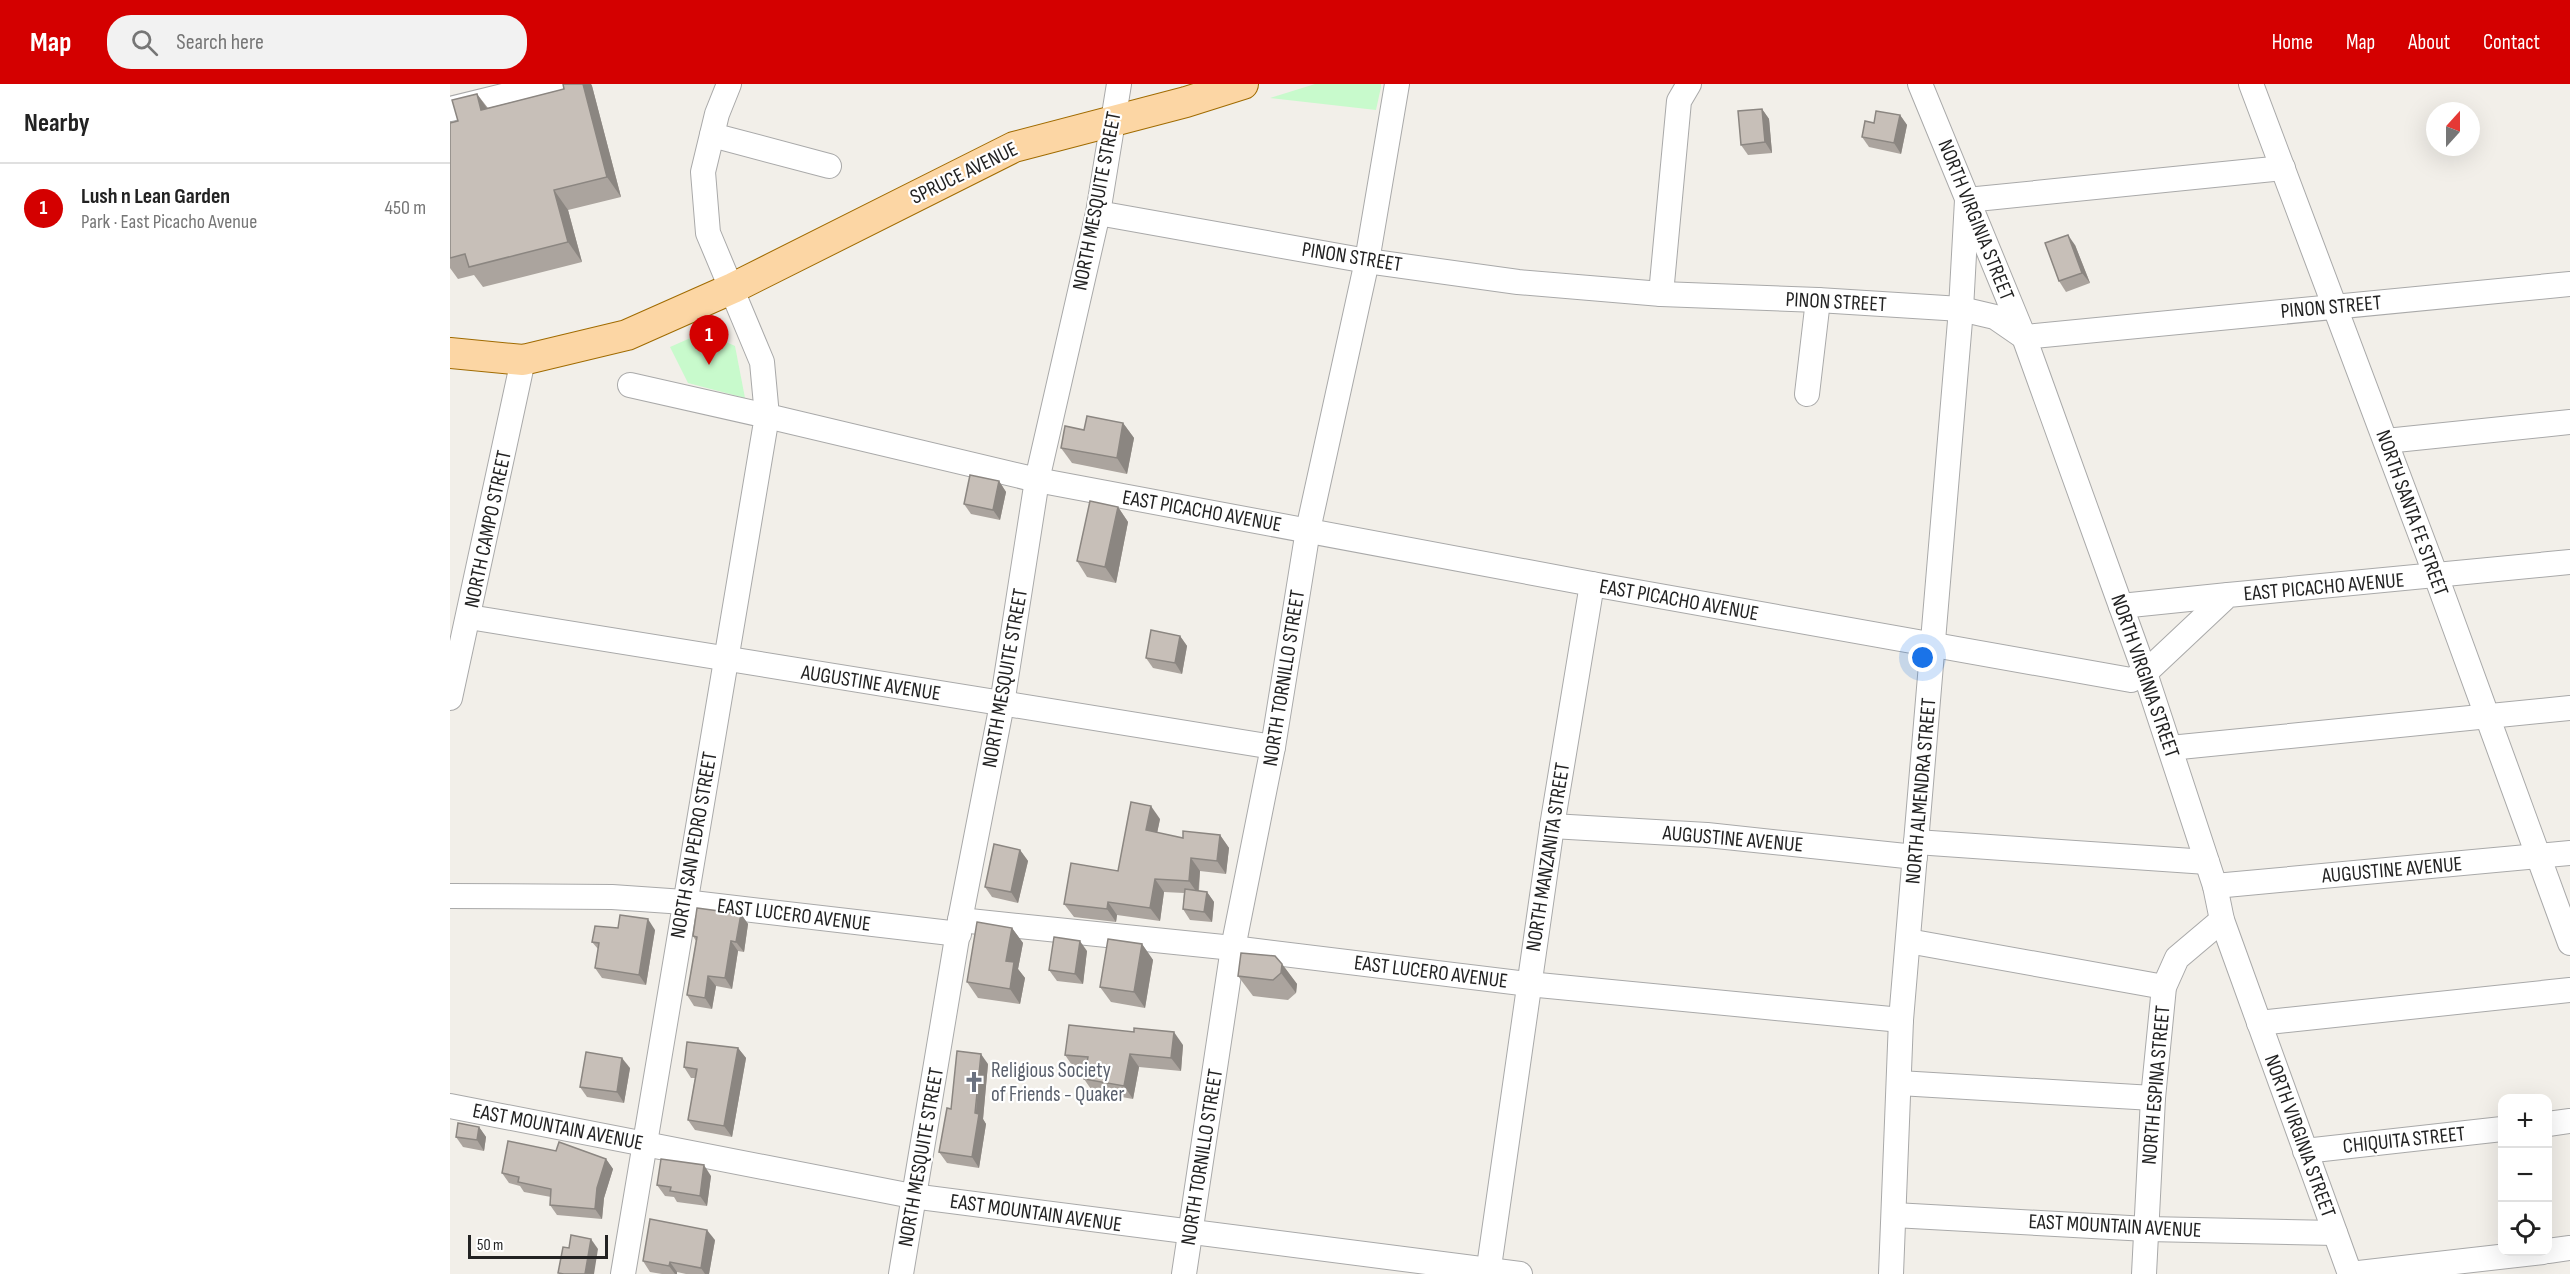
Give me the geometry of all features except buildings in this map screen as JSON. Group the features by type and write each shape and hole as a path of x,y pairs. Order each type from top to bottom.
{"main road":[{"name":"SPRUCE AVENUE","path":"733,288 1014,147 1243,84"},
{"path":"450,353 523,360 627,335 733,288"}],"street":[{"path":"450,109 552,84"},
{"path":"729,84 717,114 704,172 708,232 762,362 767,416"},
{"name":"NORTH MESQUITE STREET","path":"901,1274 912,1196 1002,704 1037,480 1098,213 1119,84"},
{"name":"NORTH TORNILLO STREET","path":"1184,1274 1233,948 1273,747 1308,530 1367,261 1397,84"},
{"path":"1661,294 1679,101 1689,84"},
{"name":"NORTH VIRGINIA STREET","path":"1920,84 2024,337 2145,673 2215,886 2222,920 2350,1274"},
{"name":"NORTH SANTA FE STREET","path":"2251,84 2336,306 2570,943"},
{"path":"712,135 830,166"},
{"path":"1967,200 2283,168"},
{"name":"NORTH ALMENDRA STREET","path":"1891,1274 1901,1020 1961,309 1967,200"},
{"name":"PINON STREET","path":"1098,213 1367,261 1518,282 1661,294 1818,300 1961,309 1995,317 2024,337 2570,284"},
{"path":"1808,394 1818,300"},
{"name":"NORTH CAMPO STREET","path":"450,698 523,360"},
{"name":"EAST PICACHO AVENUE","path":"630,385 1037,480 1592,584 2130,680 2145,673 2228,596 2570,562"},
{"name":"NORTH SAN PEDRO STREET","path":"623,1274 767,416"},
{"path":"2386,441 2570,422"},
{"name":"NORTH MANZANITA STREET","path":"1489,1272 1528,984 1592,584"},
{"path":"2121,606 2228,596"},
{"name":"AUGUSTINE AVENUE","path":"469,617 726,661 1273,747"},
{"path":"2170,748 2570,708"},
{"name":"AUGUSTINE AVENUE","path":"1552,826 1916,850 2207,862"},
{"name":"AUGUSTINE AVENUE","path":"2215,886 2570,853"},
{"name":"EAST LUCERO AVENUE","path":"450,896 545,894 684,902 960,927 1233,948 1528,984 1901,1020"},
{"name":"NORTH ESPINA STREET","path":"2144,1274 2153,1098 2164,987 2177,958 2222,920"},
{"path":"1908,941 2164,987"},
{"path":"2259,1023 2570,990"},
{"path":"1899,1083 2153,1098"},
{"name":"EAST MOUNTAIN AVENUE","path":"450,1106 912,1196 1489,1272 1520,1274"},
{"path":"2552,1123 2570,1121"},
{"name":"CHIQUITA STREET","path":"2305,1151 2498,1129"},
{"name":"EAST MOUNTAIN AVENUE","path":"1894,1215 2147,1229 2335,1233"},
{"path":"2552,1250 2570,1248"},
{"path":"2350,1274 2503,1256"}],"green space":[{"path":"1315,84 1381,84 1376,110 1270,98"},
{"path":"704,332 735,346 745,398 688,383 670,347"}],"place":[{"name":"Lush n Lean Garden","path":"709,365"},
{"name":"Religious Society of Friends - Quaker","path":"974,1082"}]}
